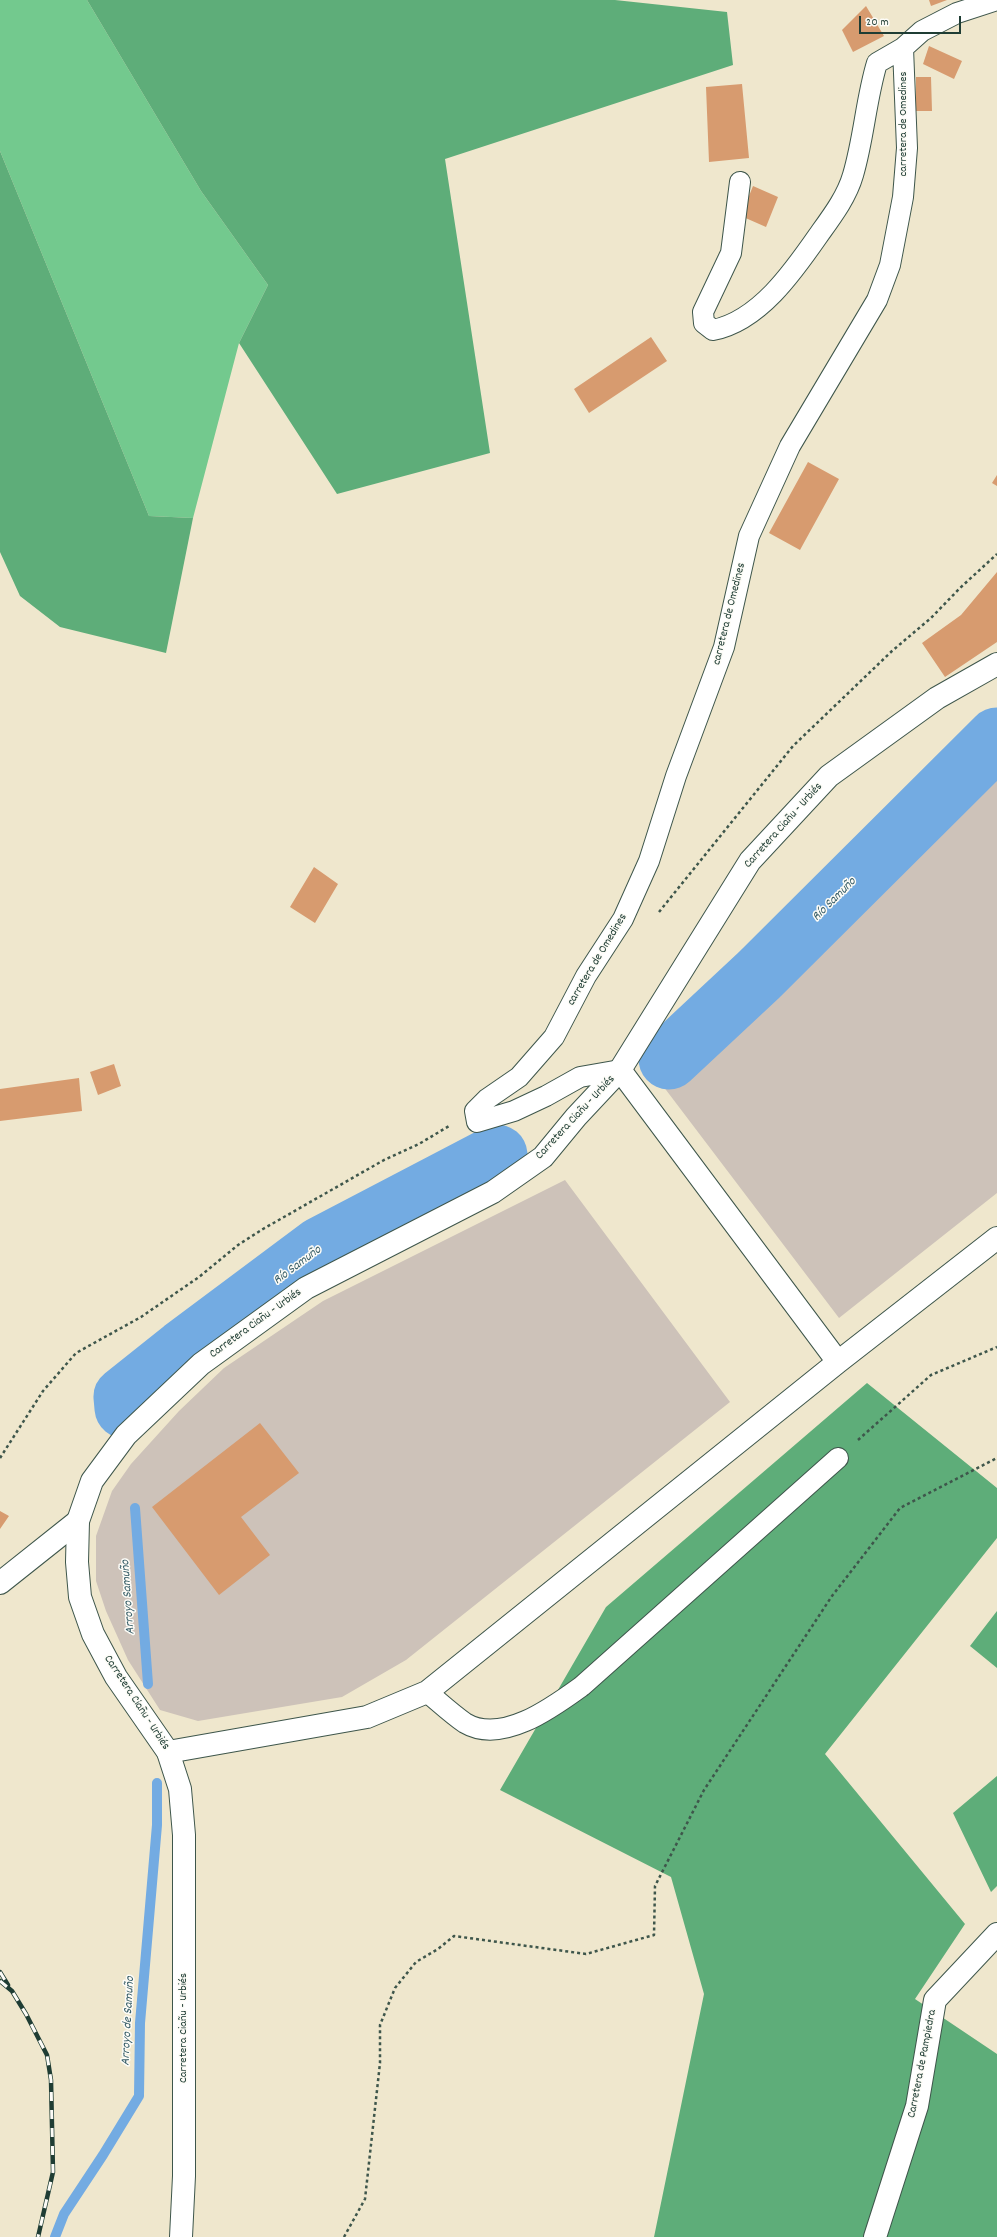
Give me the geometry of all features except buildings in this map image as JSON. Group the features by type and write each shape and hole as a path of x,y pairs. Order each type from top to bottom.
{"street":[{"name":"Carretera Ciañu - Urbiés","path":"181,2237 184,2176 184,1835 180,1789 168,1752 144,1714 116,1677 93,1634 80,1597 77,1562 78,1521 92,1481 126,1434 202,1364 306,1288 493,1192 543,1157 576,1117 620,1070 750,861 829,776 937,698 997,664"},
{"path":"620,1070 838,1362"},
{"path":"168,1752 367,1717 427,1692 838,1362 997,1238"},
{"path":"0,1583 78,1521"},
{"name":"Carretera de Pampiedra","path":"875,2237 917,2106 935,2000 997,1934"}],"lane":[{"path":"740,182 731,253 703,312 704,323 713,330 726,327 740,320 775,291 796,267 845,196 853,175 869,88 877,63 903,48 922,31 957,13 997,0"},
{"name":"carretera de Omedines","path":"475,1111 487,1099 519,1077 554,1037 586,976 623,919 649,861 676,776 724,647 750,536 790,446 877,300 890,265 903,197 907,122 903,48"},
{"path":"475,1111 477,1122 492,1118 546,1096 580,1077 620,1070"},
{"path":"427,1692 467,1724 493,1730 520,1724 547,1712 582,1686 838,1458"}],"path":[{"path":"657,914 793,746 892,651 931,618 997,554"},
{"path":"0,1458 43,1391 76,1353 141,1317 262,1229 384,1160 419,1144 475,1111"},
{"path":"838,1458 931,1375 997,1347"},
{"path":"344,2237 365,2199 380,2063 380,2025 395,1988 416,1962 438,1949 454,1936 586,1954 654,1935 655,1886 704,1790 832,1596 900,1508 997,1458"}],"shaded area":[{"path":"997,753 997,1193 839,1318 660,1082 763,986"},
{"path":"565,1180 730,1402 406,1660 342,1697 198,1721 160,1710 128,1660 106,1611 96,1581 96,1536 112,1491 131,1464 179,1411 224,1368 323,1301"}],"green space":[{"path":"0,0 87,0 201,191 268,285 239,343 193,518 149,516 0,151"},
{"path":"87,0 615,0 727,12 733,65 445,159 490,453 337,494 239,343 268,285 201,191"},
{"path":"0,151 149,516 193,518 166,653 60,627 20,596 0,552"},
{"path":"867,1383 997,1488 997,1538 825,1754 965,1924 915,1999 997,2054 997,2237 654,2237 704,1994 671,1877 500,1790 606,1607"},
{"path":"997,1611 997,1668 970,1646"},
{"path":"997,1776 997,1886 991,1892 953,1813"}],"waterway":[{"name":"Río Samuño","path":"669,1059 759,975 997,738"},
{"name":"Río Samuño","path":"125,1408 124,1397 183,1350 321,1247 497,1155"},
{"name":"Arroyo Samuño","path":"135,1508 148,1684"},
{"name":"Arroyo de Samuño","path":"55,2237 64,2214 103,2155 139,2096 140,2023 157,1825 157,1783"}],"railway":[{"path":"0,1972 8,1985"},
{"path":"0,1981 12,1991 26,2014 47,2055 51,2080 53,2172 38,2237"}]}
